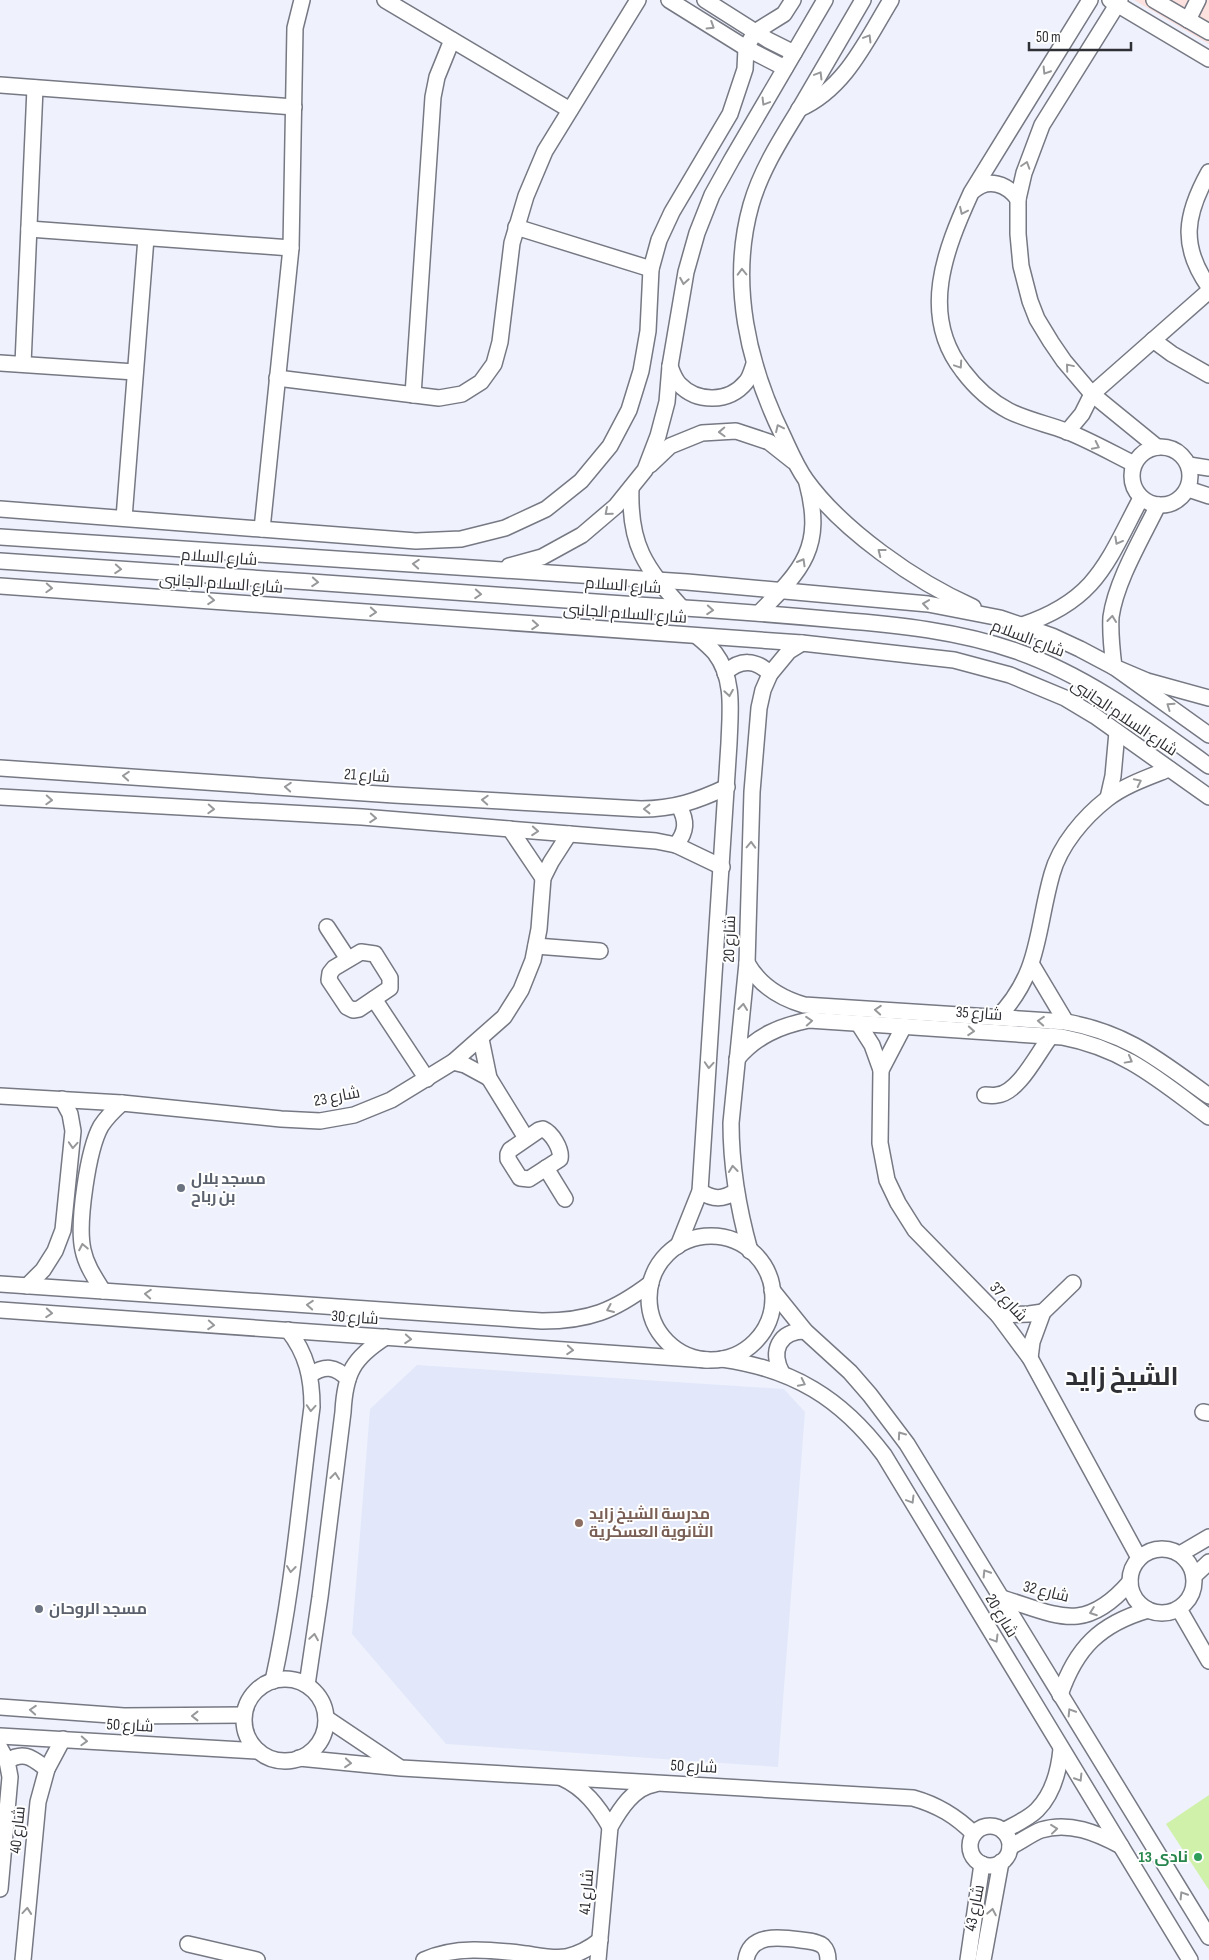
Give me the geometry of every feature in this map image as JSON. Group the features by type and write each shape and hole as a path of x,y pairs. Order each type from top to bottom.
{"street":[{"path":"262,529 291,248 295,28 302,0"},
{"path":"385,0 570,110"},
{"path":"277,378 439,398 462,394 481,382 494,364 500,342 512,243 526,196 545,151 638,0"},
{"path":"669,0 746,48 785,68"},
{"path":"705,0 755,32 794,53"},
{"path":"0,509 416,541 461,539 505,528 546,509 581,481 610,446 629,410 641,371 648,331 651,269 659,240 672,212 730,114 745,69 746,48 755,32 784,14 793,0"},
{"path":"645,470 658,436 667,402 670,366 686,272 697,232 712,195 724,173 825,0"},
{"path":"864,0 771,156 751,205 742,258 743,312 754,364 766,399 796,464 806,480 848,524 894,562 934,587 1000,618"},
{"path":"799,109 815,102 840,80 854,62 891,0"},
{"path":"1090,0 971,193 948,249 941,276 939,300 941,325 946,344 958,364 972,383 989,398 1008,411 1067,432 1134,464"},
{"path":"1154,0 1209,32"},
{"path":"1188,20 1198,0"},
{"path":"1156,446 1092,394 1064,361 1037,320 1021,266 1018,234 1018,199 1024,173 1042,125 1116,1 1209,59"},
{"path":"413,395 433,98 437,77 452,40"},
{"path":"0,86 294,107"},
{"path":"23,364 35,88"},
{"path":"1209,172 1195,202 1189,225 1189,248 1197,270 1209,287"},
{"path":"971,193 979,186 990,183 1011,190 1018,199"},
{"path":"516,227 651,269"},
{"path":"29,229 291,248"},
{"path":"124,518 146,238"},
{"path":"1067,432 1082,414 1092,394 1209,291"},
{"path":"1153,340 1172,354 1209,375"},
{"path":"0,363 135,372"},
{"path":"670,366 679,383 686,389 694,395 713,399 732,394 746,382 754,364"},
{"path":"498,569 542,557 582,535 616,506 645,470 670,446 702,432 736,431 761,439 769,442 796,464"},
{"path":"1156,446 1176,450 1184,456 1189,465 1191,477 1188,490 1176,502 1167,505 1149,503 1141,498 1132,482 1134,464 1147,450 1156,446"},
{"path":"1189,465 1209,468"},
{"path":"759,612 780,592 804,560 811,542 814,522 812,502 806,480"},
{"path":"631,488 630,513 634,537 643,560 657,580 682,608"},
{"path":"1188,490 1209,496"},
{"path":"1022,625 1058,610 1075,599 1089,586 1101,573 1141,498"},
{"path":"1158,505 1119,586 1115,600 1110,630 1114,668 1147,680 1209,698"},
{"name":"شارع السلام","path":"0,537 657,580 928,604 1000,618 1080,649 1114,668 1209,735"},
{"name":"شارع السلام","path":"0,560 759,612 937,630 1017,651 1055,666 1109,696 1206,764"},
{"name":"شارع السلام الجانبى","path":"0,586 802,643 954,660 982,666 1038,686 1064,698 1095,716 1209,797"},
{"name":"شارع 20","path":"678,1246 700,1191 722,867 731,698 725,673 715,654 698,637"},
{"name":"شارع 20","path":"750,1250 736,1191 731,1123 747,963 752,792 761,699 770,674 789,651 802,643"},
{"path":"725,673 739,663 748,662 764,667 770,674"},
{"path":"1095,716 1109,696"},
{"path":"1108,798 1113,776 1117,732"},
{"path":"1188,782 1206,764"},
{"name":"شارع 21","path":"0,768 641,809 658,809 691,803 727,787"},
{"path":"997,1018 1018,994 1032,965 1052,873 1057,860 1079,826 1108,798 1138,782 1169,769"},
{"path":"311,814 312,789"},
{"path":"0,797 311,814 656,841 676,845 722,867"},
{"path":"676,845 683,836 686,826 684,815 679,806"},
{"path":"510,829 543,878"},
{"name":"شارع 23","path":"0,1096 62,1098 280,1119 320,1121 354,1115 391,1100 452,1062 481,1039 504,1017 521,990 533,960 543,878 550,862 569,834"},
{"path":"327,927 348,959"},
{"path":"536,946 600,951"},
{"path":"361,952 375,954 390,978 390,988 359,1009 353,1010 347,1007 329,980 330,973 334,968 348,959 361,952"},
{"name":"شارع 35","path":"747,963 752,972 775,994 789,1001 804,1005 1066,1022 1094,1028 1121,1037 1209,1096"},
{"path":"1032,965 1066,1022"},
{"path":"374,1000 427,1079"},
{"name":"شارع 35","path":"737,1059 747,1047 761,1037 792,1023 809,1020 1051,1036 1082,1041 1120,1055 1137,1065 1209,1117"},
{"name":"شارع 37","path":"858,1023 872,1045 881,1070 880,1143 887,1180 898,1203 916,1230 998,1315 1030,1358 1140,1558"},
{"name":"شارع 37","path":"881,1070 904,1026"},
{"path":"1020,1034 1028,1051 1030,1068"},
{"path":"985,1094 997,1095 1008,1091 1030,1068 1051,1036"},
{"path":"481,1039 489,1078 526,1138"},
{"path":"452,1062 465,1065 489,1078"},
{"path":"27,1286 47,1264 55,1251 63,1230 74,1131 70,1114 62,1098"},
{"path":"103,1291 88,1265 83,1251 80,1229 91,1153 95,1138 102,1125 122,1103"},
{"path":"543,1129 553,1139 561,1155 557,1161 546,1168 529,1179 520,1178 508,1159 508,1154 510,1150 526,1138 543,1129"},
{"path":"546,1168 565,1199"},
{"path":"700,1191 708,1197 718,1199 727,1197 736,1191"},
{"path":"707,1236 722,1237 737,1242 750,1250 761,1262 772,1290 770,1314 761,1335 737,1355 722,1359 707,1360 692,1357 678,1350 666,1340 657,1328 651,1314 649,1298 651,1283 657,1268 666,1256 678,1246 692,1239 707,1236"},
{"path":"1030,1358 1037,1327 1044,1312 1073,1282"},
{"name":"شارع 30","path":"0,1284 564,1321 587,1317 611,1309 628,1300 651,1283"},
{"name":"شارع 20","path":"772,1290 805,1331 850,1372 890,1419 907,1444 1209,1937"},
{"name":"شارع 30","path":"0,1310 707,1360"},
{"path":"998,1315 1044,1312"},
{"path":"273,1680 284,1625 310,1417 312,1385 302,1352 288,1330"},
{"path":"782,1373 776,1356 777,1348 788,1334 796,1331 805,1331"},
{"path":"307,1685 343,1412 344,1389 352,1368 367,1350 386,1337"},
{"name":"شارع 20","path":"722,1359 782,1373 806,1384 835,1404 868,1434 884,1455 1190,1960"},
{"path":"310,1375 319,1369 330,1367 340,1371 348,1379"},
{"path":"1180,1554 1209,1538"},
{"path":"1163,1549 1180,1554 1186,1560 1194,1576 1194,1584 1189,1598 1179,1609 1164,1613 1148,1610 1135,1599 1130,1582 1131,1573 1140,1558 1155,1550 1163,1549"},
{"path":"1194,1576 1209,1562"},
{"name":"شارع 32","path":"1002,1598 1064,1616 1079,1616 1093,1613 1106,1606 1130,1582"},
{"path":"1179,1609 1209,1661"},
{"path":"1060,1695 1074,1661 1092,1640 1114,1623 1148,1610"},
{"path":"290,1679 307,1685 320,1699 326,1718 322,1738 308,1754 291,1761 273,1759 258,1751 247,1734 244,1715 246,1706 256,1690 273,1680 290,1679"},
{"name":"شارع 50","path":"0,1707 124,1716 244,1715"},
{"path":"326,1718 401,1768"},
{"name":"شارع 50","path":"0,1736 258,1751"},
{"name":"شارع 40","path":"23,1960 38,1802 47,1769 63,1740"},
{"path":"1004,1831 1036,1811 1045,1800 1056,1776 1061,1749"},
{"path":"4,1754 23,1755 47,1769"},
{"name":"شارع 40","path":"0,1889 10,1777 4,1754"},
{"name":"شارع 50","path":"299,1758 401,1768 912,1798 927,1802 946,1811 974,1834"},
{"path":"558,1777 574,1784 588,1796 600,1810 610,1827"},
{"name":"شارع 41","path":"598,1960 610,1827 620,1810 632,1796 647,1785 664,1783"},
{"path":"988,1826 1004,1831 1010,1841 1008,1853 1001,1862 992,1865 982,1864 971,1851 971,1840 974,1834 977,1830 988,1826"},
{"path":"1010,1847 1041,1830 1068,1828 1096,1833 1122,1846"},
{"name":"شارع 43","path":"983,1960 1001,1862"},
{"name":"شارع 43","path":"968,1960 982,1864"},
{"path":"746,1960 747,1953 752,1946 759,1940 767,1938 788,1938 818,1942 826,1950 828,1960"},
{"path":"424,1960 448,1952 469,1950 492,1950 554,1959 578,1953 600,1940"},
{"path":"188,1944 257,1960"}],"shaded area":[{"path":"1134,0 1209,0 1209,44"},
{"name":"مدرسة الشيخ زايد الثانوية العسكرية","path":"417,1365 784,1389 805,1412 778,1767 446,1744 352,1634 370,1409"}],"green space":[{"name":"نادى 13","path":"1209,1795 1209,1890 1166,1824"}],"place":[{"name":"مسجد بلال بن رباح","path":"181,1188"},
{"name":"مدرسة الشيخ زايد الثانوية العسكرية","path":"579,1523"},
{"name":"مسجد الروحان","path":"39,1609"},
{"name":"نادى 13","path":"1198,1857"}],"district":[{"name":"الشيخ زايد","path":"1122,1377"}]}
